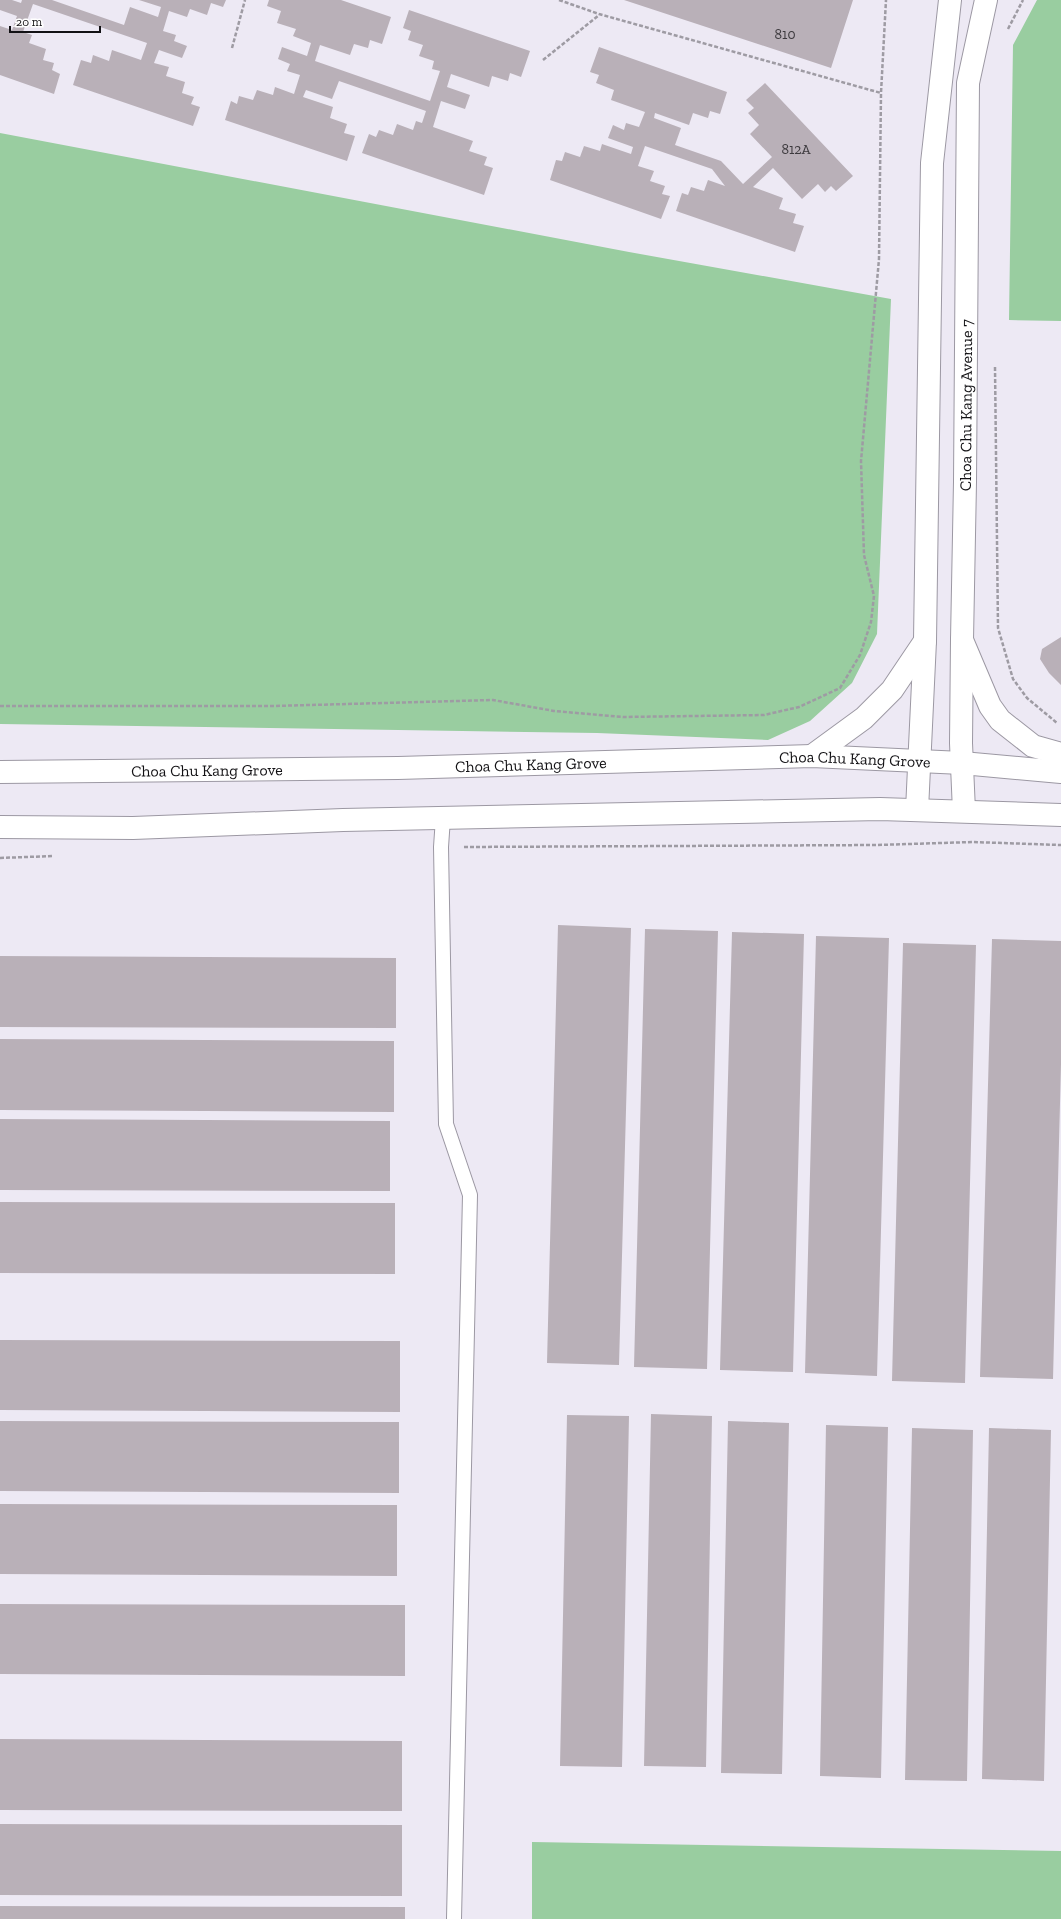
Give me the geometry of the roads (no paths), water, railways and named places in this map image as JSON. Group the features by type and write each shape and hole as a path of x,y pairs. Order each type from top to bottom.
{"street":[{"path":"917,810 925,641 932,163 950,0"},
{"name":"Choa Chu Kang Avenue 7","path":"964,811 962,763 962,640 965,482 968,83 986,0"},
{"path":"962,640 990,706 1000,720 1033,746 1061,754"},
{"path":"812,756 851,729 887,695 925,641"},
{"name":"Choa Chu Kang Grove","path":"0,772 398,768 812,756 962,763 1061,772"},
{"path":"0,827 133,828 442,818 880,809 1061,815"}],"lane":[{"path":"442,818 441,847 446,1124 470,1195 454,1919"}]}
